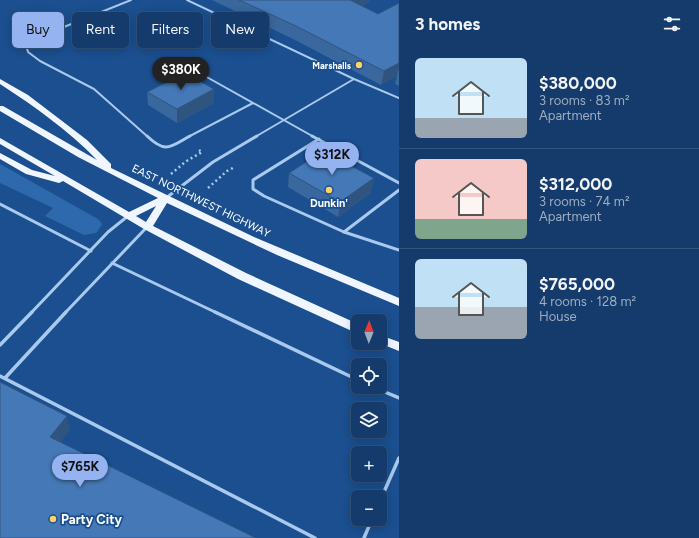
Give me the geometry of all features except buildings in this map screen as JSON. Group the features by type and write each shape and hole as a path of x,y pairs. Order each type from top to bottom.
{"main road":[{"path":"0,81 25,97 84,142 117,174"},
{"name":"EAST NORTHWEST HIGHWAY","path":"0,108 25,124 117,174 212,222 318,270 399,302"},
{"path":"0,140 147,227 242,276 351,326"},
{"path":"0,156 30,172 72,184"},
{"path":"128,216 166,198"},
{"path":"147,227 166,198"},
{"path":"387,342 399,348"}],"lane":[{"path":"131,0 34,39 26,46 28,52 40,61 94,89 118,108 156,145 162,148 172,146 253,103"},
{"path":"187,0 354,79 399,98"},
{"path":"196,71 284,121 399,183"},
{"path":"166,198 213,162 354,79"},
{"path":"319,139 253,180 253,189 264,196 344,232 399,250"},
{"path":"344,232 399,190"},
{"path":"0,204 91,251"},
{"path":"0,345 108,232 128,216"},
{"path":"5,378 147,227"},
{"path":"112,263 351,377"},
{"path":"0,376 315,538"},
{"path":"387,393 399,398"},
{"path":"385,490 399,458"},
{"path":"364,538 369,526"}],"path":[{"path":"171,174 202,152 199,150"},
{"path":"208,188 227,171 233,168"}],"shaded area":[{"path":"0,164 98,219 102,225 96,233 84,235 45,216 53,208 0,183"}],"place":[{"name":"Marshalls","path":"359,65"},
{"name":"Dunkin'","path":"329,190"},
{"name":"Party City","path":"53,519"}]}
